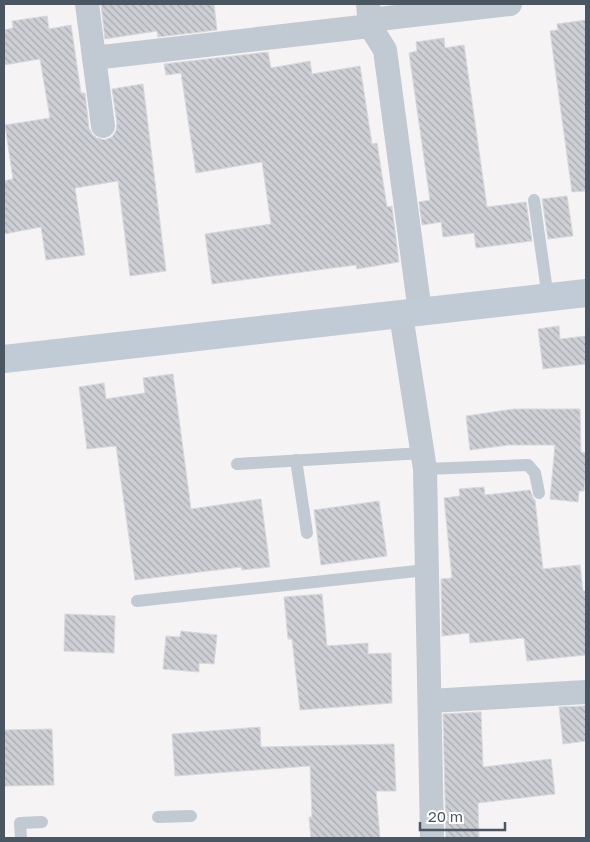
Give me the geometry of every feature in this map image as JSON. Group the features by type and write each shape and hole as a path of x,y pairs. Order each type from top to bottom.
{"street":[{"path":"87,4 103,126"},
{"path":"94,58 369,16 510,4"},
{"path":"369,16 385,50 424,461 432,838"},
{"path":"4,359 586,293"},
{"path":"430,701 586,692"}],"lane":[{"path":"534,200 548,298"},
{"path":"296,460 307,533"},
{"path":"237,464 296,460 424,461 528,465 535,473 539,493"},
{"path":"137,601 426,570"},
{"path":"158,817 191,816"},
{"path":"21,838 20,823 42,822"}],"building":[{"path":"101,4 214,4 217,30 158,37 157,31 105,39"},
{"path":"47,16 49,29 71,25 81,93 85,93 89,128 97,138 105,140 112,137 116,131 117,124 112,89 143,84 166,271 130,276 118,181 75,188 85,255 46,260 41,227 4,234 4,181 13,179 5,125 50,118 40,59 4,65 4,30 13,28 12,21"},
{"path":"586,20 586,191 572,192 550,31 558,30 557,24"},
{"path":"444,38 445,48 464,45 487,207 526,202 532,241 476,248 474,233 443,237 441,222 422,225 419,202 430,200 409,53 417,51 416,42"},
{"path":"268,52 271,68 310,61 312,74 360,66 372,144 377,143 387,207 392,206 399,262 357,269 356,265 212,284 205,234 271,224 262,162 196,173 181,73 166,75 164,64"},
{"path":"567,196 573,236 548,239 542,199"},
{"path":"559,326 560,339 586,336 586,364 543,369 538,329"},
{"path":"173,374 191,509 261,499 270,567 242,570 241,567 135,580 116,446 87,449 79,387 104,383 106,399 145,393 143,378"},
{"path":"514,409 580,409 581,452 586,453 586,470 584,491 579,491 578,502 550,499 555,445 509,445 470,450 466,416"},
{"path":"484,487 485,495 530,490 535,500 543,569 580,565 583,591 586,591 586,655 527,661 524,638 470,643 469,633 442,636 441,579 452,578 444,498 460,496 459,489"},
{"path":"379,501 387,556 321,565 314,510"},
{"path":"322,594 327,646 368,643 368,654 391,653 392,703 300,710 292,639 288,639 284,597"},
{"path":"65,614 115,616 114,653 64,651"},
{"path":"181,631 217,635 214,664 199,663 199,672 163,669 166,636 180,637"},
{"path":"586,706 586,741 563,744 559,707"},
{"path":"481,712 483,767 551,759 555,794 478,803 479,838 446,838 443,714"},
{"path":"260,727 261,747 394,744 396,791 376,791 380,838 311,838 309,817 312,817 310,766 175,776 172,734"},
{"path":"52,729 54,785 4,786 4,730"}]}
